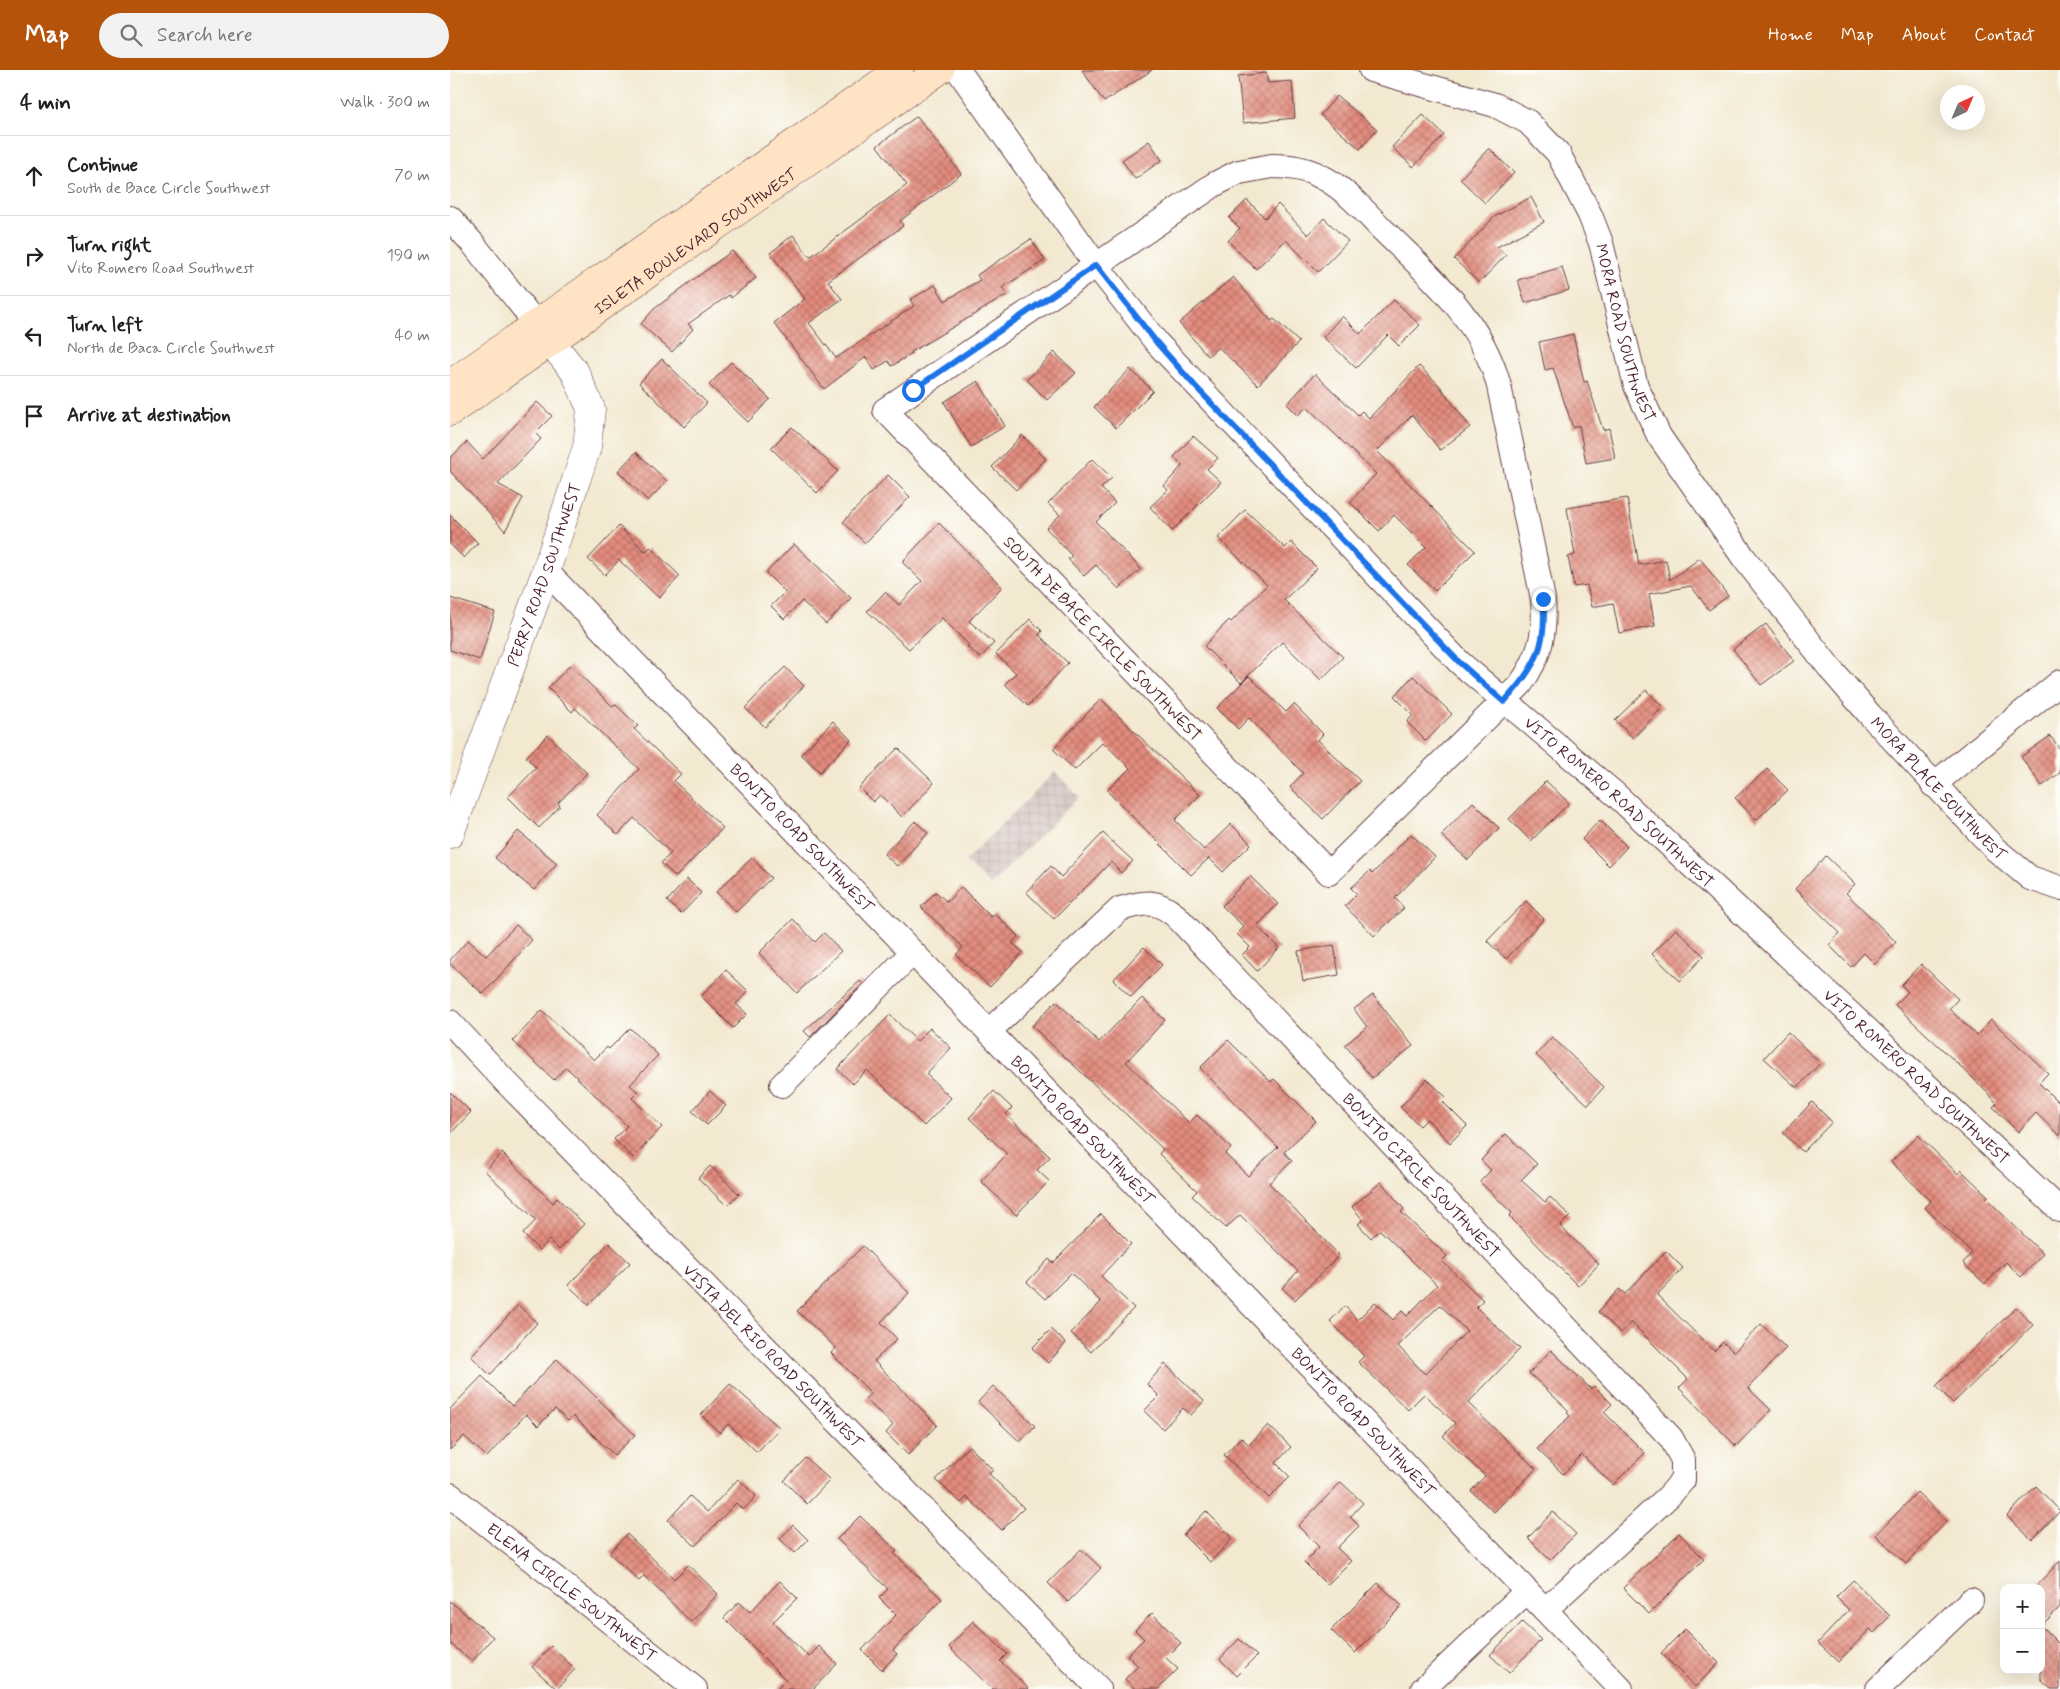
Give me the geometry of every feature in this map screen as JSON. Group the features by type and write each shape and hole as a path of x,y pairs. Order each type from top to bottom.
{"main road":[{"name":"ISLETA BOULEVARD SOUTHWEST","path":"450,412 543,334 899,70"},
{"name":"ISLETA BOULEVARD SOUTHWEST","path":"450,384 543,334 940,70"}],"street":[{"name":"VITO ROMERO ROAD SOUTHWEST","path":"958,70 1096,265 1157,343 1195,386 1460,663 1614,794 2060,1210"},
{"name":"MORA ROAD SOUTHWEST","path":"1371,70 1495,104 1528,122 1558,152 1590,215 1601,243 1636,386 1659,436 1744,558 1833,672"},
{"path":"1096,265 1228,177 1255,168 1289,166 1320,176 1347,195 1446,291 1479,337 1493,366 1543,599 1545,622 1539,652 1531,669 1504,702"},
{"path":"450,218 474,244 543,334"},
{"name":"SOUTH DE BACE CIRCLE SOUTHWEST","path":"1096,265 885,410 1329,873 1504,702"},
{"name":"PERRY ROAD SOUTHWEST","path":"450,834 546,571 586,447 591,409 576,372 543,334"},
{"name":"BONITO ROAD SOUTHWEST","path":"546,571 1621,1689"},
{"name":"MORA PLACE SOUTHWEST","path":"1833,672 1934,785 2002,855 2030,878 2060,888"},
{"path":"1934,785 2060,682"},
{"name":"BONITO CIRCLE SOUTHWEST","path":"989,1031 1120,908 1141,903 1163,905 1176,916 1671,1438 1683,1460 1683,1480 1670,1496 1545,1610"},
{"path":"782,1085 912,953"},
{"name":"VISTA DEL RIO ROAD SOUTHWEST","path":"450,1022 504,1080 1099,1689"},
{"name":"ELENA CIRCLE SOUTHWEST","path":"450,1496 695,1689"},
{"path":"1423,1689 1526,1591"},
{"path":"1878,1689 1971,1600"}],"shaded area":[{"path":"1055,772 1079,797 990,885 965,861"}],"building":[{"path":"1082,70 1152,70 1104,102"},
{"path":"1266,73 1268,83 1292,81 1295,118 1243,123 1238,76"},
{"path":"1337,96 1377,129 1360,149 1320,115"},
{"path":"1423,115 1444,135 1413,167 1392,147"},
{"path":"917,116 961,174 900,221 903,226 828,281 842,299 809,323 836,358 914,306 910,300 935,285 945,301 980,280 977,275 1031,239 1045,260 1002,288 1007,295 911,352 892,366 888,361 874,370 866,357 824,389 774,323 805,299 770,253 793,235 810,257 907,185 877,146"},
{"path":"1149,141 1162,160 1135,179 1122,160"},
{"path":"1489,148 1514,173 1485,203 1460,179"},
{"path":"1531,197 1544,222 1497,247 1506,255 1479,283 1454,259 1494,217"},
{"path":"1247,200 1265,218 1278,204 1308,235 1324,218 1348,241 1318,272 1286,240 1256,269 1228,241 1240,228 1229,218"},
{"path":"732,251 756,278 731,298 729,295 688,324 693,329 672,352 641,324 654,309"},
{"path":"1562,267 1569,290 1525,303 1518,280"},
{"path":"1233,277 1271,321 1274,319 1299,342 1258,385 1218,347 1208,356 1179,323"},
{"path":"1394,300 1420,325 1399,346 1388,335 1356,368 1323,337 1342,316 1360,334"},
{"path":"1573,334 1584,382 1587,381 1603,430 1609,428 1615,458 1586,463 1579,425 1573,428 1553,368 1545,370 1539,342"},
{"path":"1054,352 1076,373 1047,400 1027,380"},
{"path":"662,359 707,403 684,427 639,383"},
{"path":"731,362 770,399 748,422 709,385"},
{"path":"1419,366 1439,385 1470,427 1440,450 1412,415 1377,451 1475,551 1435,591 1408,565 1426,547 1394,515 1379,531 1350,502 1376,474 1307,407 1298,415 1287,404 1315,374 1358,415 1362,411 1369,418"},
{"path":"1130,369 1153,391 1116,428 1094,407"},
{"path":"978,381 1005,426 971,447 944,402"},
{"path":"537,402 552,416 535,433 541,439 498,484 523,498 505,531 450,471 450,458 467,442 483,459"},
{"path":"792,427 838,471 817,493 771,448"},
{"path":"1022,435 1046,459 1016,490 992,467"},
{"path":"1193,436 1218,458 1207,469 1221,482 1172,531 1150,507 1168,490 1164,486 1183,465 1174,457"},
{"path":"636,452 667,481 648,501 618,471"},
{"path":"1092,459 1112,478 1101,488 1115,503 1096,522 1141,569 1119,589 1096,565 1084,576 1068,559 1072,556 1046,528 1060,515 1048,504"},
{"path":"888,475 910,497 865,543 843,522"},
{"path":"1627,498 1639,565 1666,560 1670,580 1700,558 1728,596 1709,610 1691,586 1649,594 1655,626 1619,633 1613,603 1592,607 1587,585 1574,587 1568,557 1575,555 1567,508"},
{"path":"1245,510 1285,548 1291,542 1317,568 1284,600 1343,657 1321,680 1282,642 1241,683 1204,646 1229,620 1231,622 1267,585 1218,538"},
{"path":"450,515 478,543 464,558 450,544"},
{"path":"939,523 1002,587 969,621 994,643 980,658 967,647 969,645 942,618 909,649 867,611 885,592 899,605 922,581 902,562"},
{"path":"619,526 646,552 650,547 680,576 659,598 619,560 605,575 588,559"},
{"path":"794,544 851,598 826,624 802,601 784,619 771,606 785,592 766,573"},
{"path":"450,598 495,612 480,660 450,650"},
{"path":"1030,619 1042,631 1039,635 1068,663 1028,706 1005,684 1016,673 996,654"},
{"path":"1766,624 1794,661 1761,685 1733,649"},
{"path":"570,665 612,706 615,704 638,726 634,729 681,774 674,781 723,828 676,877 661,863 671,853 634,818 618,835 597,815 639,769 575,708 572,712 548,688"},
{"path":"785,667 804,686 765,727 745,708"},
{"path":"1249,676 1286,712 1294,704 1323,734 1318,740 1360,781 1323,819 1290,787 1303,773 1249,718 1238,729 1217,708"},
{"path":"1413,676 1452,714 1426,741 1407,722 1413,715 1394,696"},
{"path":"1646,690 1663,707 1633,738 1615,720"},
{"path":"1101,699 1200,795 1175,820 1204,850 1231,824 1251,844 1223,872 1209,858 1191,875 1107,791 1130,768 1103,742 1075,770 1053,749"},
{"path":"833,721 851,740 820,772 801,754"},
{"path":"548,735 587,773 558,803 560,806 539,828 508,797 536,768 526,757"},
{"path":"2050,736 2060,749 2060,773 2042,786 2021,757"},
{"path":"898,748 934,783 902,817 880,795 873,802 859,788"},
{"path":"1767,769 1788,790 1756,820 1735,798"},
{"path":"1546,781 1569,803 1531,841 1509,819"},
{"path":"1473,802 1499,828 1468,860 1441,835"},
{"path":"1600,820 1627,847 1609,866 1582,839"},
{"path":"915,821 928,833 897,866 884,854"},
{"path":"518,831 557,863 534,890 495,858"},
{"path":"1103,833 1133,861 1121,873 1111,862 1054,919 1026,892 1051,866 1061,877"},
{"path":"1411,834 1435,857 1395,898 1404,908 1374,936 1345,906 1357,894 1351,888 1370,871 1372,874"},
{"path":"1826,856 1855,884 1846,893 1896,942 1875,964 1864,953 1851,967 1829,945 1840,933 1795,889"},
{"path":"752,858 771,878 736,912 716,892"},
{"path":"1250,876 1278,904 1257,926 1279,948 1257,971 1242,955 1250,947 1237,934 1244,927 1222,906"},
{"path":"687,879 701,893 681,914 667,901"},
{"path":"961,887 991,917 995,914 1018,936 1012,943 1023,952 990,987 956,955 963,947 921,907 936,892 947,902"},
{"path":"1526,901 1544,919 1506,959 1487,941"},
{"path":"793,919 815,942 824,933 841,951 797,993 759,953"},
{"path":"516,925 532,940 483,994 450,964 450,960 468,940 486,956"},
{"path":"1676,929 1704,956 1680,981 1652,954"},
{"path":"1334,945 1339,975 1303,981 1298,951"},
{"path":"1144,947 1162,965 1131,997 1113,980"},
{"path":"1921,964 1958,999 1949,1009 1977,1035 1991,1020 2048,1073 2039,1083 2060,1104 2060,1136 2036,1113 2018,1132 1993,1107 1997,1103 1975,1080 1895,1005 1908,992 1901,985"},
{"path":"726,970 748,991 736,1004 747,1014 733,1028 701,996"},
{"path":"860,981 863,984 810,1037 804,1031"},
{"path":"1373,995 1413,1046 1372,1078 1345,1045 1367,1027 1354,1009"},
{"path":"1142,998 1165,1020 1126,1062 1189,1123 1197,1115 1231,1148 1225,1154 1248,1176 1278,1147 1200,1068 1228,1040 1271,1082 1274,1079 1316,1121 1284,1152 1292,1161 1269,1183 1339,1255 1295,1300 1282,1288 1298,1271 1240,1215 1226,1228 1192,1196 1197,1191 1159,1154 1163,1149 1032,1026 1056,1001 1099,1042"},
{"path":"542,1010 594,1060 607,1047 609,1049 630,1028 658,1055 630,1085 638,1092 632,1098 662,1127 633,1158 614,1139 627,1126 566,1067 554,1080 513,1041"},
{"path":"890,1015 917,1041 930,1028 951,1048 926,1074 951,1098 924,1126 867,1070 853,1084 837,1069"},
{"path":"1788,1032 1820,1063 1797,1088 1764,1058"},
{"path":"1552,1037 1604,1087 1588,1105 1536,1055"},
{"path":"1427,1079 1447,1098 1443,1102 1467,1126 1450,1143 1427,1119 1420,1126 1400,1107"},
{"path":"710,1091 726,1106 707,1125 692,1111"},
{"path":"994,1091 1012,1108 1006,1114 1050,1157 1037,1170 1049,1181 1016,1215 981,1181 1007,1154 969,1118"},
{"path":"450,1092 471,1112 450,1134"},
{"path":"1812,1102 1832,1122 1803,1152 1783,1133"},
{"path":"1506,1134 1537,1164 1521,1180 1545,1202 1550,1197 1570,1216 1560,1226 1599,1264 1578,1286 1509,1216 1512,1213 1480,1182 1491,1170 1481,1160"},
{"path":"1918,1135 1958,1174 1961,1170 1988,1196 1986,1198 2043,1254 2021,1277 2006,1262 1985,1284 1963,1263 1972,1253 1925,1208 1931,1201 1891,1162"},
{"path":"502,1153 553,1203 557,1198 584,1224 559,1250 549,1240 539,1250 523,1234 536,1220 485,1171"},
{"path":"710,1166 739,1194 727,1206 698,1178"},
{"path":"1381,1182 1404,1209 1401,1212 1447,1256 1442,1261 1483,1300 1476,1307 1520,1349 1468,1403 1536,1469 1494,1512 1471,1491 1485,1476 1443,1436 1455,1423 1424,1394 1408,1410 1358,1362 1364,1356 1330,1321 1345,1306 1357,1320 1375,1302 1393,1320 1402,1311 1407,1316 1437,1285 1380,1230 1371,1238 1358,1224 1363,1220 1352,1207","holes":["1440,1305 1467,1331 1425,1374 1398,1346"]},
{"path":"1101,1214 1131,1244 1101,1276 1134,1308 1091,1352 1071,1333 1101,1302 1071,1273 1045,1299 1027,1282 1049,1259 1053,1263"},
{"path":"609,1243 630,1263 589,1305 568,1285"},
{"path":"863,1246 909,1293 881,1322 897,1339 874,1361 937,1425 908,1455 886,1433 893,1425 865,1399 871,1393 831,1353 836,1348 797,1311"},
{"path":"1666,1251 1683,1268 1657,1295 1714,1351 1723,1342 1734,1352 1761,1324 1786,1348 1748,1388 1771,1410 1736,1446 1679,1388 1688,1379 1631,1322 1621,1333 1598,1312 1619,1289 1625,1294"},
{"path":"518,1305 537,1323 490,1375 471,1356"},
{"path":"2016,1307 2033,1325 1953,1403 1936,1386"},
{"path":"1051,1329 1066,1343 1048,1363 1032,1348"},
{"path":"1551,1350 1591,1389 1594,1386 1612,1404 1604,1412 1645,1453 1613,1485 1582,1455 1563,1474 1537,1449 1570,1416 1567,1413 1569,1411 1529,1373"},
{"path":"557,1359 635,1435 614,1455 573,1416 568,1421 555,1409 538,1426 526,1414 487,1457 464,1436 450,1450 450,1409 482,1376 512,1406"},
{"path":"1165,1364 1204,1401 1191,1415 1183,1408 1163,1429 1144,1411 1159,1396 1147,1384"},
{"path":"730,1384 780,1428 757,1452 728,1424 720,1433 701,1415"},
{"path":"993,1386 1035,1426 1020,1442 978,1402"},
{"path":"1268,1425 1291,1447 1276,1463 1290,1477 1269,1498 1224,1455 1241,1437 1249,1445"},
{"path":"969,1446 993,1470 989,1474 1024,1508 1002,1530 967,1497 961,1503 936,1480"},
{"path":"806,1458 830,1480 807,1504 784,1481"},
{"path":"738,1479 756,1496 743,1510 736,1503 695,1546 668,1520 690,1496 707,1512"},
{"path":"1341,1482 1363,1503 1350,1517 1359,1526 1337,1548 1351,1561 1327,1585 1304,1562 1319,1547 1298,1526"},
{"path":"2036,1486 2060,1511 2032,1540 2007,1516"},
{"path":"1917,1492 1947,1521 1906,1564 1876,1535"},
{"path":"1206,1511 1233,1538 1210,1562 1183,1535"},
{"path":"1553,1512 1576,1534 1550,1560 1528,1538"},
{"path":"860,1516 897,1551 894,1553 942,1599 893,1650 897,1654 882,1670 862,1650 896,1615 879,1598 888,1589 837,1539"},
{"path":"793,1525 808,1540 795,1553 780,1539"},
{"path":"1679,1533 1704,1559 1649,1614 1623,1588"},
{"path":"627,1534 674,1579 688,1565 718,1594 691,1622 644,1576 639,1581 609,1553"},
{"path":"1081,1549 1101,1568 1068,1602 1048,1583"},
{"path":"2060,1561 2060,1607 2045,1622 2045,1584 2038,1584"},
{"path":"1853,1580 1890,1616 1874,1633 1870,1629 1838,1662 1818,1643 1849,1610 1836,1597"},
{"path":"780,1581 797,1598 773,1622 809,1657 819,1646 837,1664 813,1689 777,1689 786,1680 724,1618 739,1602 750,1612"},
{"path":"1378,1583 1402,1606 1355,1653 1331,1630"},
{"path":"450,1601 493,1637 472,1662 450,1643"},
{"path":"1152,1613 1181,1643 1166,1658 1178,1669 1158,1689 1135,1689 1125,1679 1138,1666 1127,1655 1144,1639 1135,1630"},
{"path":"973,1621 1007,1654 1000,1661 1029,1689 992,1689 949,1647"},
{"path":"1522,1622 1541,1640 1509,1673 1490,1655"},
{"path":"1685,1629 1719,1663 1695,1687 1661,1653"},
{"path":"2045,1630 2060,1645 2060,1689 2051,1689 2041,1680 2041,1674 2045,1674"},
{"path":"1239,1639 1257,1656 1237,1676 1220,1659"},
{"path":"551,1646 575,1669 557,1689 532,1667"}],"route":[{"path":"913,390 1096,265 1157,343 1195,386 1460,663 1504,702 1531,669 1539,652 1545,622 1543,599"}]}
